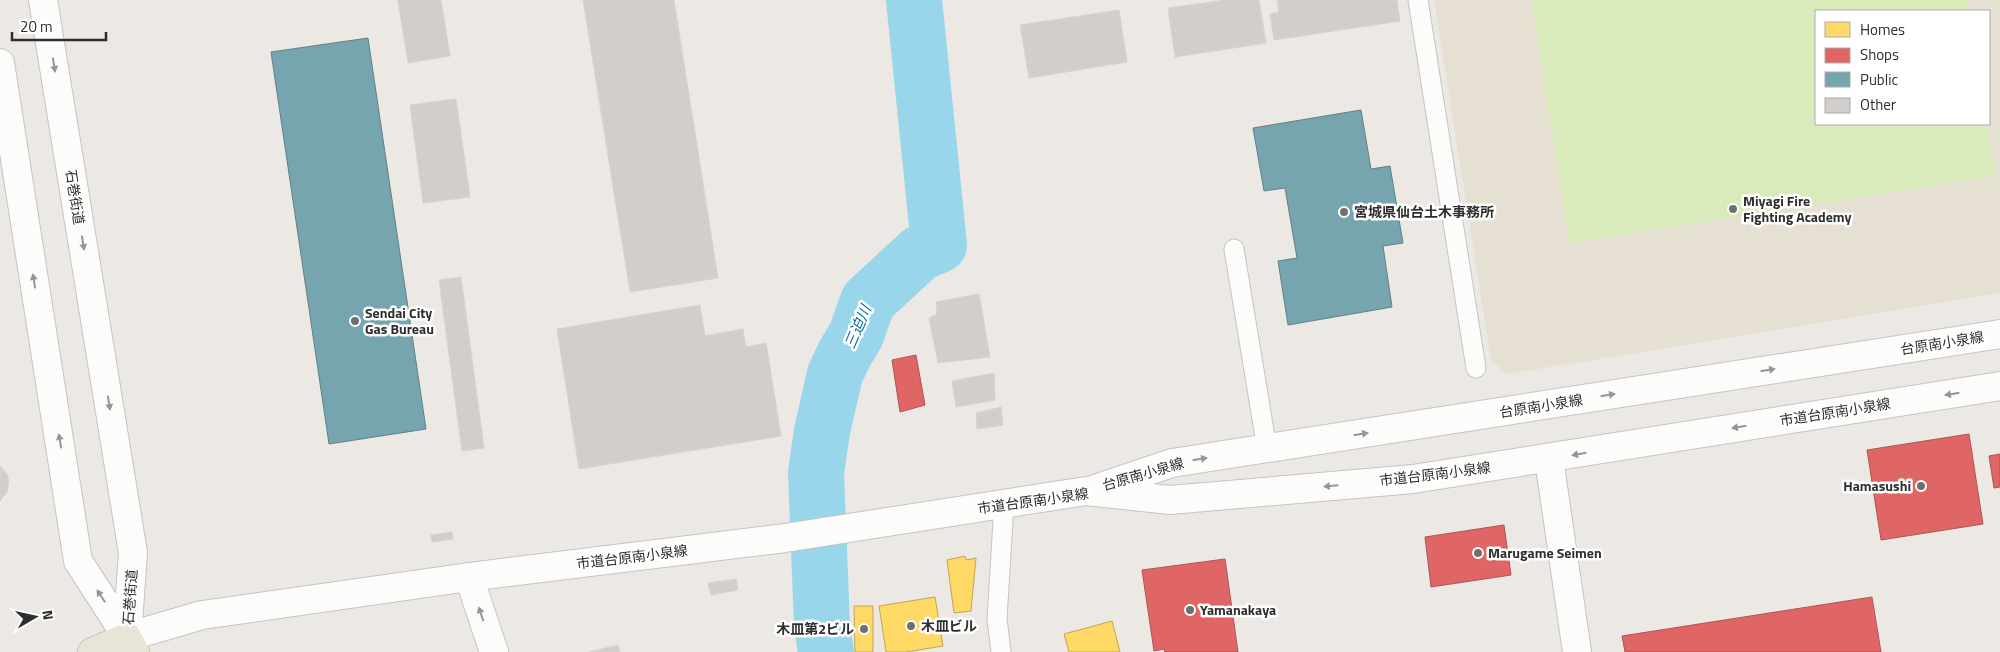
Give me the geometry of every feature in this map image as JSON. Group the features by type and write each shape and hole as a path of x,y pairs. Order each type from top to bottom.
{"main road":[{"path":"92,652 131,644"}],"street":[{"name":"石巻街道","path":"43,0 133,553 131,644"},
{"name":"石巻街道","path":"0,63 78,561 131,644"},
{"name":"台原南小泉線","path":"1086,492 1172,463 2000,334"},
{"name":"市道台原南小泉線","path":"131,644 202,615 469,577 784,538 1086,492 1170,500 1413,479 1549,459 2000,386"},
{"path":"1549,459 1577,652"},
{"path":"469,577 494,652"}],"lane":[{"path":"1418,0 1476,368"},
{"path":"1234,249 1267,449"},
{"path":"1001,652 997,619 1004,504"}],"shaded area":[{"name":"Miyagi Fire Fighting Academy","path":"1434,0 2000,0 2000,293 1507,374 1491,361"}],"green space":[{"path":"1531,0 1968,0 1969,10 1815,10 1815,125 1987,125 1995,176 1570,243"}],"building: Homes":[{"path":"965,556 966,560 976,558 971,611 954,613 947,560"},
{"name":"木皿ビル","path":"935,597 943,646 906,652 886,652 879,606"},
{"name":"木皿第2ビル","path":"854,606 873,606 873,652 855,652"},
{"path":"1112,621 1120,652 1069,652 1064,634"}],"building: Shops":[{"path":"916,355 925,405 900,412 892,360"},
{"path":"1969,434 1983,524 1881,540 1867,450"},
{"path":"2000,454 2000,487 1994,488 1989,456"},
{"path":"1504,525 1511,575 1431,587 1425,537"},
{"path":"1225,559 1238,652 1165,652 1164,649 1154,651 1142,570"},
{"path":"1872,597 1881,652 1625,652 1622,636"}],"building: Public":[{"path":"368,38 426,429 329,444 271,52"},
{"name":"宮城県仙台土木事務所","path":"1361,110 1371,169 1390,166 1403,243 1383,246 1392,307 1288,325 1278,261 1297,258 1285,188 1264,191 1253,128"}],"building: Other":[{"path":"398,0 441,0 450,56 408,63"},
{"path":"583,0 674,0 718,278 630,292"},
{"path":"1225,0 1259,0 1266,43 1175,57 1168,8"},
{"path":"1277,0 1397,0 1400,21 1274,40 1270,14 1279,12"},
{"path":"1119,10 1127,62 1029,78 1020,25"},
{"path":"456,99 470,197 423,203 410,105"},
{"path":"461,277 484,448 462,451 439,280"},
{"path":"979,294 990,357 938,363 929,318 937,314 936,302"},
{"path":"700,305 705,336 743,329 746,347 766,343 781,436 579,469 557,329"},
{"path":"994,373 995,400 956,407 952,381"},
{"path":"1001,407 1003,425 977,429 976,413"},
{"path":"0,466 7,474 9,482 7,492 0,501"},
{"path":"452,532 453,539 432,542 431,535"},
{"path":"736,579 738,590 711,595 708,583"},
{"path":"618,645 620,652 589,652"}],"waterway":[{"name":"三迫川","path":"826,652 822,625 816,473 822,431 835,374 856,335 868,301 920,253 939,245 914,0"}],"place":[{"name":"Miyagi Fire Fighting Academy","path":"1733,209"},
{"name":"宮城県仙台土木事務所","path":"1344,212"},
{"name":"Sendai City Gas Bureau","path":"355,321"},
{"name":"Hamasushi","path":"1921,486"},
{"name":"Marugame Seimen","path":"1478,553"},
{"name":"Yamanakaya","path":"1190,610"},
{"name":"木皿ビル","path":"911,626"},
{"name":"木皿第2ビル","path":"864,629"}]}
